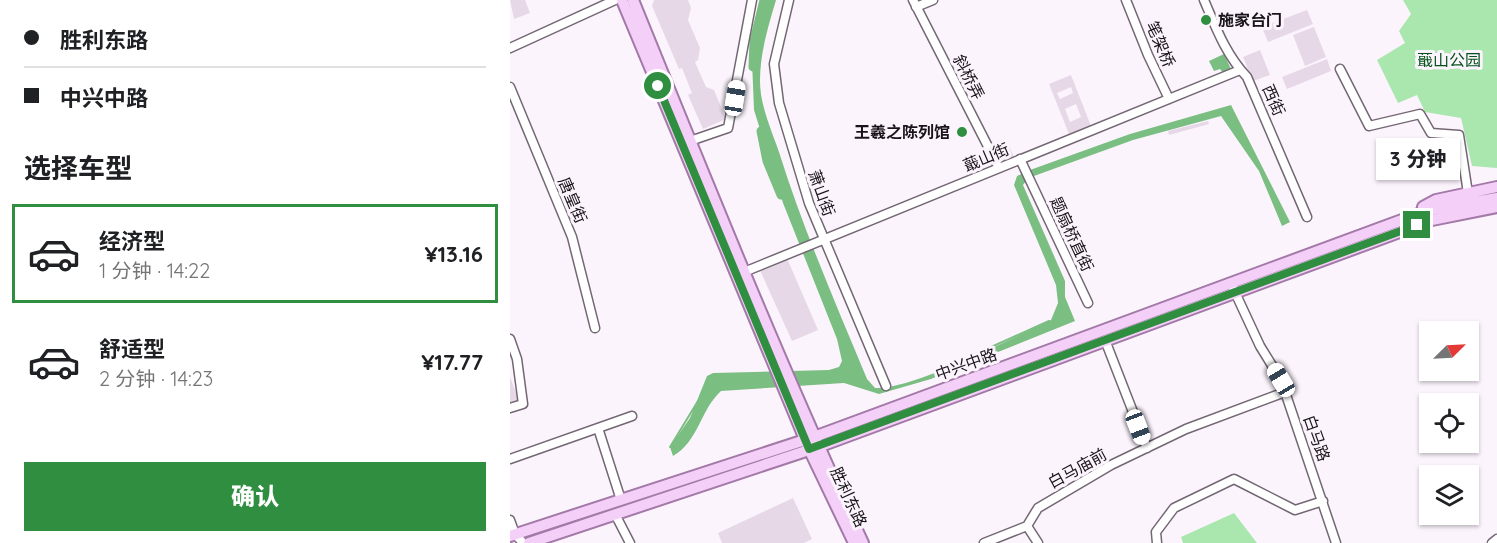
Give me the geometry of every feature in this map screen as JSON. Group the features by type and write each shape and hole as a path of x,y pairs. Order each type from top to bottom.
{"main road":[{"name":"胜利东路","path":"622,0 854,543"},
{"name":"胜利东路","path":"633,0 744,272 779,366"},
{"path":"1397,221 1436,200 1497,187"},
{"path":"1430,215 1497,198"},
{"path":"1430,215 1497,207"},
{"path":"1417,225 1497,212"},
{"name":"中兴中路","path":"529,543 1105,340 1397,221 1430,215"},
{"name":"中兴中路","path":"513,535 812,443 1232,287 1417,225 1430,215"},
{"name":"胜利东路","path":"812,443 863,543"}],"street":[{"path":"510,48 615,0"},
{"path":"690,141 728,128 752,0"},
{"name":"萧山街","path":"789,0 774,64 779,103 798,172 822,242 886,386"},
{"path":"915,3 933,0"},
{"name":"笔架桥","path":"1126,0 1169,99"},
{"name":"西街","path":"1204,0 1222,42 1252,87 1306,217"},
{"name":"斜桥弄","path":"915,3 999,168"},
{"path":"1341,69 1369,126 1420,114 1431,133 1460,135 1468,193"},
{"name":"蕺山街","path":"744,272 1240,70"},
{"name":"唐皇街","path":"510,87 572,237 595,328"},
{"name":"题扇桥直街","path":"1020,159 1088,303"},
{"name":"白马路","path":"1232,287 1285,392 1336,543"},
{"path":"510,339 517,359 523,404 510,408"},
{"path":"1105,340 1147,448"},
{"name":"白马庙前","path":"1027,526 1038,508 1111,465 1186,429 1285,392"},
{"path":"510,459 632,416"},
{"path":"598,429 621,500"},
{"path":"1157,543 1156,532 1174,508 1234,479 1295,510 1323,501"},
{"path":"615,514 630,543"},
{"path":"510,520 513,535 523,543"},
{"path":"984,543 1027,526 1038,543"},
{"path":"1492,543 1497,539"}],"green space":[{"name":"蕺山公园","path":"1403,0 1497,0 1497,168 1472,166 1461,118 1425,112 1417,95 1398,103 1377,60 1405,43 1399,31 1411,14"},
{"path":"1234,513 1257,543 1183,543 1181,537"}],"shaded area":[{"path":"765,0 776,0 761,60 760,90 769,126 820,266 867,379 875,388 913,381 937,372 1051,320 1058,303 1056,285 1014,185 1017,176 1030,170 1130,134 1231,105 1290,222 1282,226 1259,171 1221,116 1133,140 1034,176 1023,185 1065,281 1065,297 1075,321 931,379 879,394 844,383 721,391 708,407 689,442 673,456 670,447 690,418 707,376 713,373 829,370 839,367 842,361 837,339 783,203 754,110 752,61"},
{"path":"1224,54 1231,69 1223,73 1220,69 1214,71 1209,61"}],"building":[{"path":"510,0 525,0 530,13 514,19"},
{"path":"654,0 688,0 691,8 688,20 700,48 698,60 695,62 706,87 714,90 726,119 703,129 688,95 692,93 682,68 679,69 652,6"},
{"path":"1307,10 1313,24 1268,42 1262,27"},
{"path":"1314,27 1326,57 1305,66 1293,35"},
{"path":"1260,50 1270,75 1253,81 1243,57"},
{"path":"1327,59 1331,71 1287,89 1282,77"},
{"path":"1071,75 1091,126 1069,134 1049,84","holes":["1071,87 1073,93 1060,99 1057,93","1076,104 1081,117 1070,122 1065,109"]},
{"path":"1208,121 1209,124 1169,135 1168,131"},
{"path":"1010,148 1015,159 1004,164 999,153"},
{"path":"786,256 818,330 792,341 759,268"},
{"path":"510,377 519,401 510,404"},
{"path":"793,498 812,539 804,543 722,543 718,533"}],"waterway":[{"path":"753,67 754,41 764,0"},
{"path":"761,131 767,161 781,195"},
{"path":"969,357 1049,321"},
{"path":"670,447 698,401"}],"place":[{"name":"施家台门","path":"1206,20"},
{"name":"王羲之陈列馆","path":"962,132"}],"route":[{"path":"658,86 809,449 1417,225"}]}
